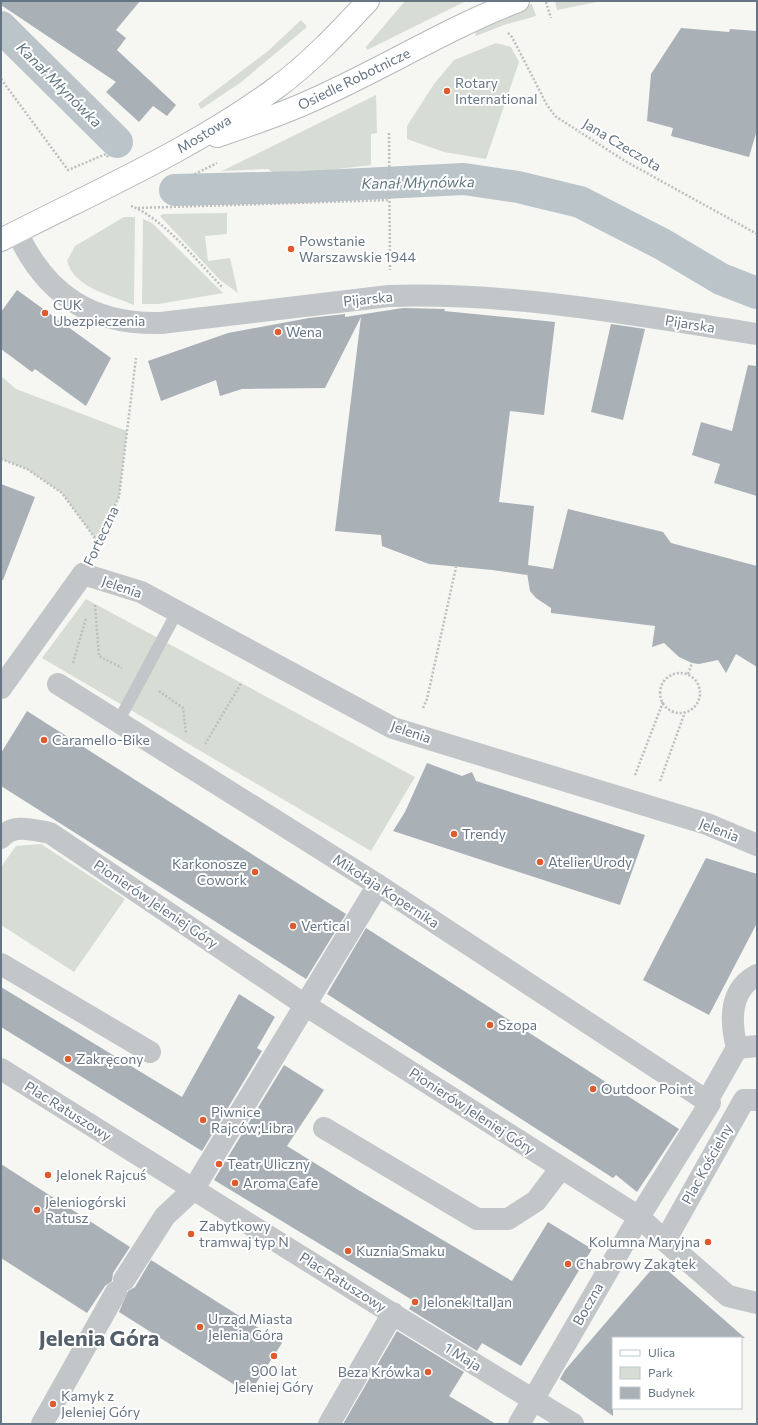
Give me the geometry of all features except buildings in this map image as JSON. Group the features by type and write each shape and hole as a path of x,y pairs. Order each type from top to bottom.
{"street":[{"name":"Mostowa","path":"9,236 186,146 277,87 332,41 368,1"},
{"name":"Osiedle Robotnicze","path":"186,146 268,119 307,103 477,19 518,1"},
{"name":"Pijarska","path":"9,236 26,252 52,286 68,298 84,308 122,321 140,324 399,300 424,295 563,304 757,334"},
{"name":"Jelenia","path":"83,574 140,592 393,728 707,824 757,845"},
{"name":"Forteczna","path":"1,688 83,574"},
{"name":"Mikołaja Kopernika","path":"62,686 378,885 708,1102"},
{"name":"Pionierów Jeleniej Góry","path":"1,838 6,832 24,828 50,833 305,1005 639,1217"},
{"path":"42,1424 120,1286 165,1216 193,1190 214,1153 378,885"},
{"path":"1,964 150,1052"},
{"path":"747,1047 732,1028 733,1004 746,984 757,975"},
{"name":"Boczna","path":"519,1424 639,1217 708,1102 747,1047"},
{"name":"Plac Ratuszowy","path":"1,1069 193,1190 393,1313 329,1424"},
{"name":"Plac Kościelny","path":"665,1240 744,1100 757,1100"},
{"path":"324,1128 477,1219 508,1219 536,1201 561,1168"},
{"path":"639,1217 728,1296 757,1303"},
{"name":"1 Maja","path":"393,1313 532,1400 574,1424"}],"lane":[{"path":"118,722 177,612"}],"path":[{"path":"545,1 551,18"},
{"name":"Jana Czeczota","path":"512,37 547,105 556,116 625,161 757,234"},
{"path":"1,79 68,170 95,159"},
{"path":"389,133 390,200 399,300"},
{"path":"138,208 390,200"},
{"path":"131,206 138,208 150,216 224,288"},
{"name":"Forteczna","path":"83,574 119,496 136,358"},
{"path":"1,459 27,469 62,493 97,541"},
{"path":"427,699 456,567"},
{"path":"62,686 87,615"},
{"path":"688,674 692,664"},
{"path":"676,674 688,674 697,682 700,694 696,705 685,712 672,711 663,702 660,691 665,680 676,674"},
{"path":"228,706 242,682"},
{"path":"633,778 663,702"},
{"path":"658,786 685,712"}],"green space":[{"path":"405,1 466,1 367,50 366,47"},
{"path":"555,1 602,1 557,10"},
{"path":"532,4 536,16 504,25 476,36 474,29"},
{"path":"301,20 307,27 240,83 201,109 198,104 268,51"},
{"path":"496,43 511,47 519,62 486,159 444,152 407,139 407,126 434,84 454,60"},
{"path":"376,95 377,133 371,134 371,165 304,173 275,174 268,169 222,171"},
{"path":"227,213 227,234 205,236 208,261 230,258 238,293 220,280 160,216 163,214"},
{"path":"124,217 135,217 134,305 105,294 85,284 77,278 67,261 75,246"},
{"path":"143,219 152,223 223,293 159,304 142,304"},
{"path":"1,376 16,389 127,431 119,497 97,541 62,493 27,469 1,459"},
{"path":"86,599 415,777 371,851 42,658"},
{"path":"41,844 125,899 74,972 1,925 1,867 16,846"}],"waterway":[{"name":"Kanał Młynówka","path":"1,27 117,142"},
{"name":"Kanał Młynówka","path":"175,190 302,187 464,179 518,187 580,202 662,244 721,279 757,293"}],"place":[{"name":"Rotary International","path":"447,91"},
{"name":"Powstanie Warszawskie 1944","path":"291,249"},
{"name":"CUK Ubezpieczenia","path":"45,313"},
{"name":"Wena","path":"278,332"},
{"name":"Caramello-Bike","path":"44,740"},
{"name":"Trendy","path":"454,834"},
{"name":"Atelier Urody","path":"540,862"},
{"name":"Karkonosze Cowork","path":"255,872"},
{"name":"Vertical","path":"293,926"},
{"name":"Szopa","path":"490,1025"},
{"name":"Zakręcony","path":"68,1059"},
{"name":"Outdoor Point","path":"593,1089"},
{"name":"Piwnice Rajców;Libra","path":"203,1120"},
{"name":"Teatr Uliczny","path":"219,1164"},
{"name":"Jelonek Rajcuś","path":"48,1175"},
{"name":"Aroma Cafe","path":"235,1183"},
{"name":"Jeleniogórski Ratusz","path":"37,1210"},
{"name":"Zabytkowy tramwaj typ N","path":"191,1234"},
{"name":"Kolumna Maryjna","path":"708,1242"},
{"name":"Kuznia Smaku","path":"348,1251"},
{"name":"Chabrowy Zakątek","path":"568,1264"},
{"name":"Jelonek ItalJan","path":"415,1302"},
{"name":"Urząd Miasta Jelenia Góra","path":"200,1327"},
{"name":"900 lat Jeleniej Góry","path":"274,1356"},
{"name":"Beza Krówka","path":"428,1372"},
{"name":"Kamyk z Jeleniej Góry","path":"53,1404"}],"district":[{"name":"Jelenia Góra","path":"99,1338"}]}
